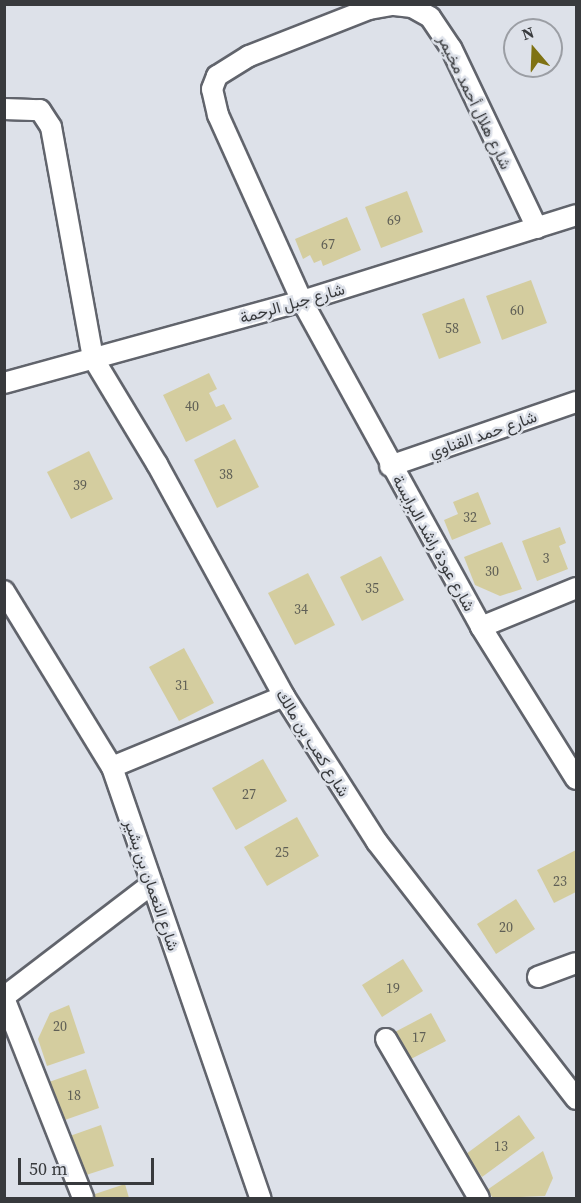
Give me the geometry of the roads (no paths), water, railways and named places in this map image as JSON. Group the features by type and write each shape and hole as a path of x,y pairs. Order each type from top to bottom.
{"street":[{"name":"شارع هلال أحمد مخيمر","path":"302,302 218,115 212,89 217,76 249,56 369,9 392,4 412,7 430,17 441,31 537,228"},
{"path":"4,109 40,110 51,127 93,358"},
{"name":"شارع جبل الرحمة","path":"4,383 302,302 576,215"},
{"name":"شارع عودة راشد البرايسة","path":"302,302 390,466 481,627 576,779"},
{"name":"شارع كعب بن مالك","path":"93,358 157,464 284,696 377,842 576,1099"},
{"name":"شارع حمد القناوي","path":"390,466 576,402"},
{"path":"481,627 576,588"},
{"name":"شارع النعمان بن بشير","path":"4,591 112,767 260,1198"},
{"path":"112,767 284,696"},
{"path":"81,1198 4,998 152,884"},
{"path":"538,977 576,963"},
{"path":"386,1039 479,1198"}]}
